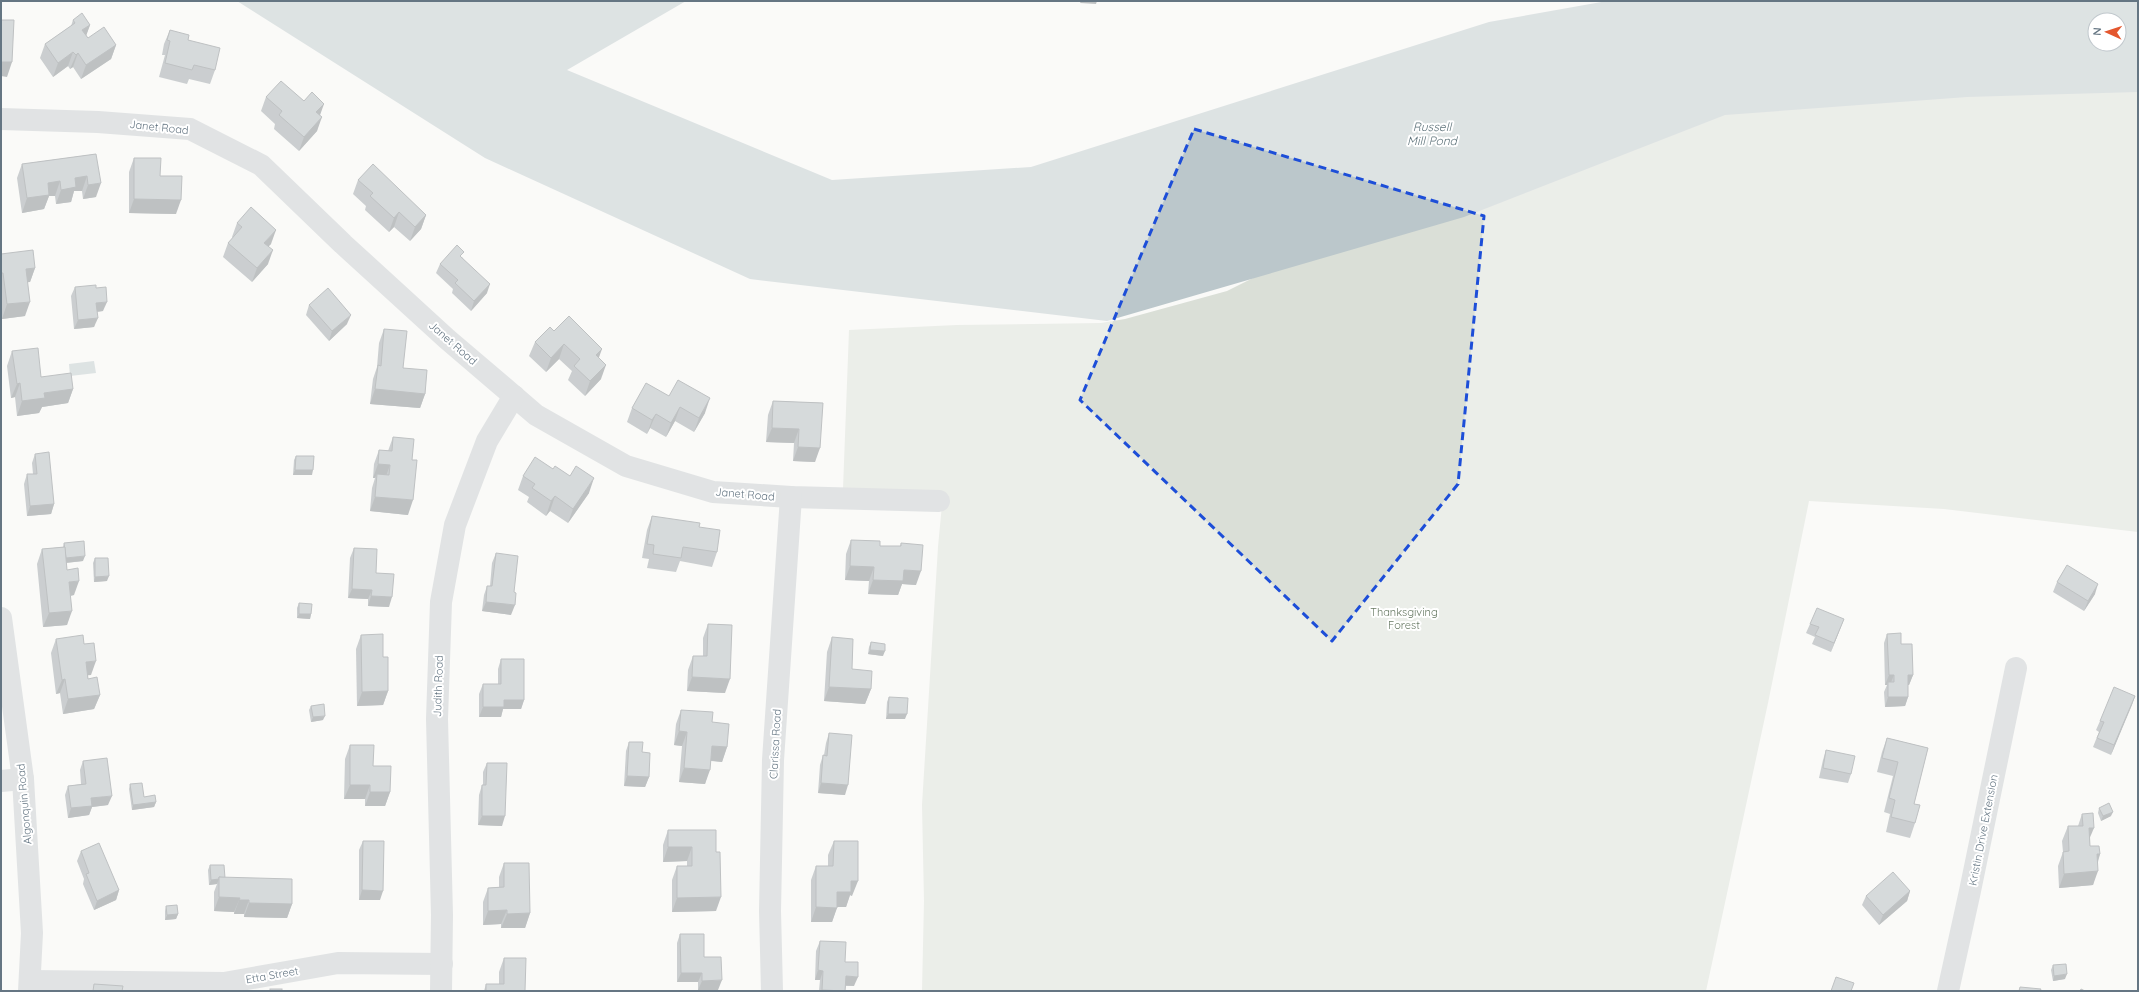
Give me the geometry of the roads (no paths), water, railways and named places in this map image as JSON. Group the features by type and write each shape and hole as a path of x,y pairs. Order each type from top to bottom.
{"street":[{"name":"Janet Road","path":"1,119 98,122 190,129 261,165 343,244 448,339 536,415 626,466 713,492 791,497 940,501"},
{"name":"Judith Road","path":"442,991 437,719 441,602 455,525 487,441 514,396"},
{"name":"Clarissa Road","path":"772,991 770,911 773,760 791,497"},
{"name":"Algonquin Road","path":"1,618 23,779 32,933 30,986"},
{"name":"Kristin Drive Extension","path":"1948,991 2016,668"},
{"path":"1,781 23,779"},
{"name":"Etta Street","path":"30,986 224,983 338,963 442,964"}],"water":[{"name":"Russell Mill Pond","path":"237,1 686,1 567,70 832,180 1031,167 1489,22 1607,1 2138,1 2138,92 1967,97 1725,115 1464,217 1107,321 750,279 485,158"},
{"path":"94,361 96,373 70,376 69,364"}],"park label":[{"name":"Thanksgiving Forest","path":"1404,618"}]}
